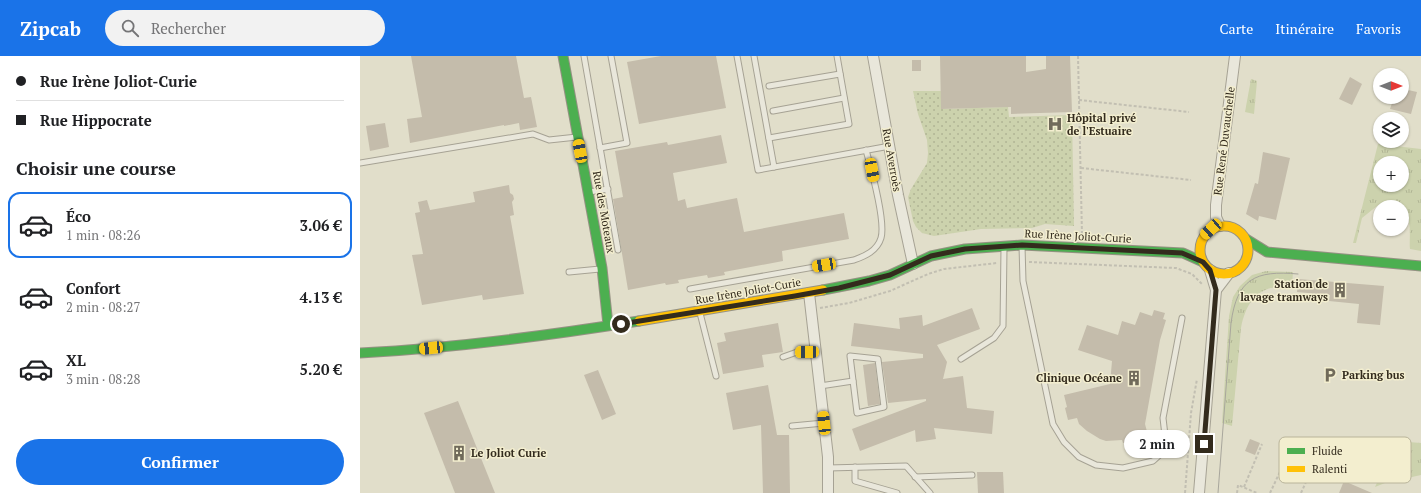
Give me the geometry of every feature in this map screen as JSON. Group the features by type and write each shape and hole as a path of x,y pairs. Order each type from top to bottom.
{"street":[{"name":"Rue des Moteaux","path":"563,56 602,268 608,325"},
{"name":"Rue Averroès","path":"873,56 912,264"},
{"name":"Rue René Duvauchelle","path":"1220,226 1216,217 1216,205 1235,56"},
{"path":"1229,274 1216,273 1210,270 1203,262 1200,253 1200,243 1204,235 1211,229 1220,226 1232,227 1238,230 1246,239 1267,252"},
{"path":"1243,265 1248,252 1246,239"},
{"path":"1182,253 1200,243"},
{"name":"Rue Irène Joliot-Curie","path":"360,353 417,350 514,340 700,312 869,281 890,275 931,256 965,249 1004,245 1022,245 1182,253 1203,262"},
{"path":"1216,290 1229,274 1237,270 1253,257 1267,252 1421,266"},
{"path":"1200,493 1216,290 1210,270"},
{"path":"810,293 824,423 828,468 828,493"}],"lane":[{"path":"584,56 618,250"},
{"path":"600,148 627,143 611,56"},
{"path":"737,56 758,170 890,146"},
{"path":"754,56 774,167"},
{"path":"769,138 849,124 837,56"},
{"path":"769,86 840,74"},
{"path":"773,111 844,98"},
{"path":"360,163 533,134 549,140 578,137"},
{"path":"690,289 854,260 866,256 874,249 881,238 882,222 872,170 866,150"},
{"path":"588,192 608,189"},
{"path":"961,358 994,338 1003,326 1004,245"},
{"path":"1022,245 1023,281 1053,424 1064,442 1079,457 1096,465 1123,468 1153,461 1163,452 1166,444 1163,418 1182,318"},
{"path":"569,272 602,268"},
{"path":"700,312 716,376"},
{"path":"783,357 797,352 816,352"},
{"path":"850,356 878,359 884,407 857,413 853,381 850,356"},
{"path":"820,386 853,381"},
{"path":"792,426 824,423"},
{"path":"828,468 906,466 930,493"},
{"path":"855,467 856,481 897,493"},
{"path":"915,477 972,475"}],"path":[{"path":"1078,56 1082,248"},
{"path":"1079,100 1189,112"},
{"path":"1081,168 1191,180"},
{"path":"1244,487 1262,444"},
{"path":"1270,493 1279,473"},
{"path":"1301,493 1306,483"},
{"path":"1237,493 1238,485 1257,493"}],"green space":[{"path":"1251,79 1257,81 1254,114 1245,112"},
{"path":"913,91 941,91 942,109 1008,107 1009,117 1072,115 1074,226 1045,224 1032,228 981,229 934,236 922,233 913,221 908,197 911,189 927,163 928,153 927,140 918,114"},
{"path":"1377,148 1421,149 1421,251 1410,249 1409,200 1373,200 1373,209 1362,218 1356,243 1353,243 1373,164 1373,192 1409,192 1409,156 1375,156"},
{"path":"1266,271 1293,272 1292,287 1272,288 1264,291 1257,295 1247,309 1241,328 1232,426 1222,423 1229,316 1233,297 1240,286 1252,275"},
{"path":"1411,442 1421,443 1421,475 1411,477"},
{"path":"1377,483 1385,483 1375,487"}],"building":[{"path":"411,56 516,56 524,98 531,97 537,127 520,130 519,123 410,143 407,119 422,117"},
{"path":"661,56 716,56 726,108 639,124 627,62"},
{"path":"940,56 1026,56 1026,72 1046,69 1046,56 1070,56 1072,112 1011,114 1011,107 941,109"},
{"path":"912,60 921,60 921,71 912,71"},
{"path":"1350,77 1362,84 1352,105 1339,99"},
{"path":"1409,90 1417,92 1411,114 1409,112 1390,109 1392,104 1409,104"},
{"path":"385,123 389,147 370,151 366,126"},
{"path":"721,135 727,163 673,173 678,201 685,199 687,208 737,198 744,232 844,213 849,239 782,251 783,261 724,272 725,275 708,278 707,275 678,280 679,283 666,285 665,283 628,290 613,199 623,197 615,151 667,142 668,145"},
{"path":"1263,152 1290,158 1276,220 1259,216 1258,221 1246,214 1255,183 1258,184"},
{"path":"509,185 510,193 513,195 514,199 512,202 514,215 510,216 524,294 483,300 482,295 422,305 412,255 423,254 415,213 420,212 418,202 427,200 430,210 475,202 473,192"},
{"name":"Station de lavage tramways","path":"1298,279 1384,286 1380,325 1357,323 1359,304 1329,301 1330,295 1297,292"},
{"path":"972,308 980,329 937,345 947,362 943,379 963,376 967,408 994,411 992,434 934,428 936,439 916,442 915,430 860,451 852,429 926,401 926,399 888,403 882,362 923,358 923,354 851,346 854,323 900,329 899,318 922,315 923,326"},
{"name":"Clinique Océane","path":"1154,310 1165,313 1163,319 1166,320 1160,340 1145,424 1150,443 1134,447 1133,441 1123,443 1122,440 1106,441 1100,439 1079,424 1077,418 1068,420 1065,408 1067,407 1064,395 1110,384 1112,361 1078,350 1087,325 1118,335 1122,321 1135,325 1140,312 1152,316"},
{"path":"778,323 783,352 762,355 764,367 723,374 717,343 726,341 724,333"},
{"path":"875,363 880,404 868,406 863,365"},
{"path":"598,370 616,414 602,420 584,375"},
{"path":"768,385 777,435 789,435 790,493 763,493 761,425 733,430 726,393"},
{"name":"Le Joliot Curie","path":"458,401 495,493 455,493 424,413"},
{"path":"1250,439 1260,443 1255,455 1245,451"},
{"path":"977,472 1003,472 1004,493 978,493"},
{"path":"1343,483 1349,483 1372,493 1339,493"}],"tram line":[{"path":"1218,493 1231,323 1238,296 1243,287 1251,280 1259,276 1283,273 1298,274"}],"traffic: fast":[{"path":"563,56 602,268 608,325"},
{"path":"1246,239 1267,252 1421,266"},
{"path":"823,290 869,281 890,275 931,256 965,249 1022,245 1183,253 1203,262"},
{"path":"360,353 500,341 639,321"}],"traffic: slow":[{"path":"1219,226 1229,226 1241,233 1248,245 1248,250 1248,255 1241,267 1229,274 1219,274 1211,270 1204,263 1200,255 1200,245 1204,237 1211,230 1219,226"},
{"path":"639,321 823,290"}],"place":[{"name":"Hôpital privé de l'Estuaire","path":"1055,124"},
{"name":"Station de lavage tramways","path":"1340,290"},
{"name":"Parking bus","path":"1330,375"},
{"name":"Clinique Océane","path":"1134,378"},
{"name":"Le Joliot Curie","path":"459,453"}],"route":[{"path":"621,324 839,288 890,275 931,256 965,249 1004,245 1022,245 1182,253 1203,262 1210,270 1216,290 1204,444"}]}
